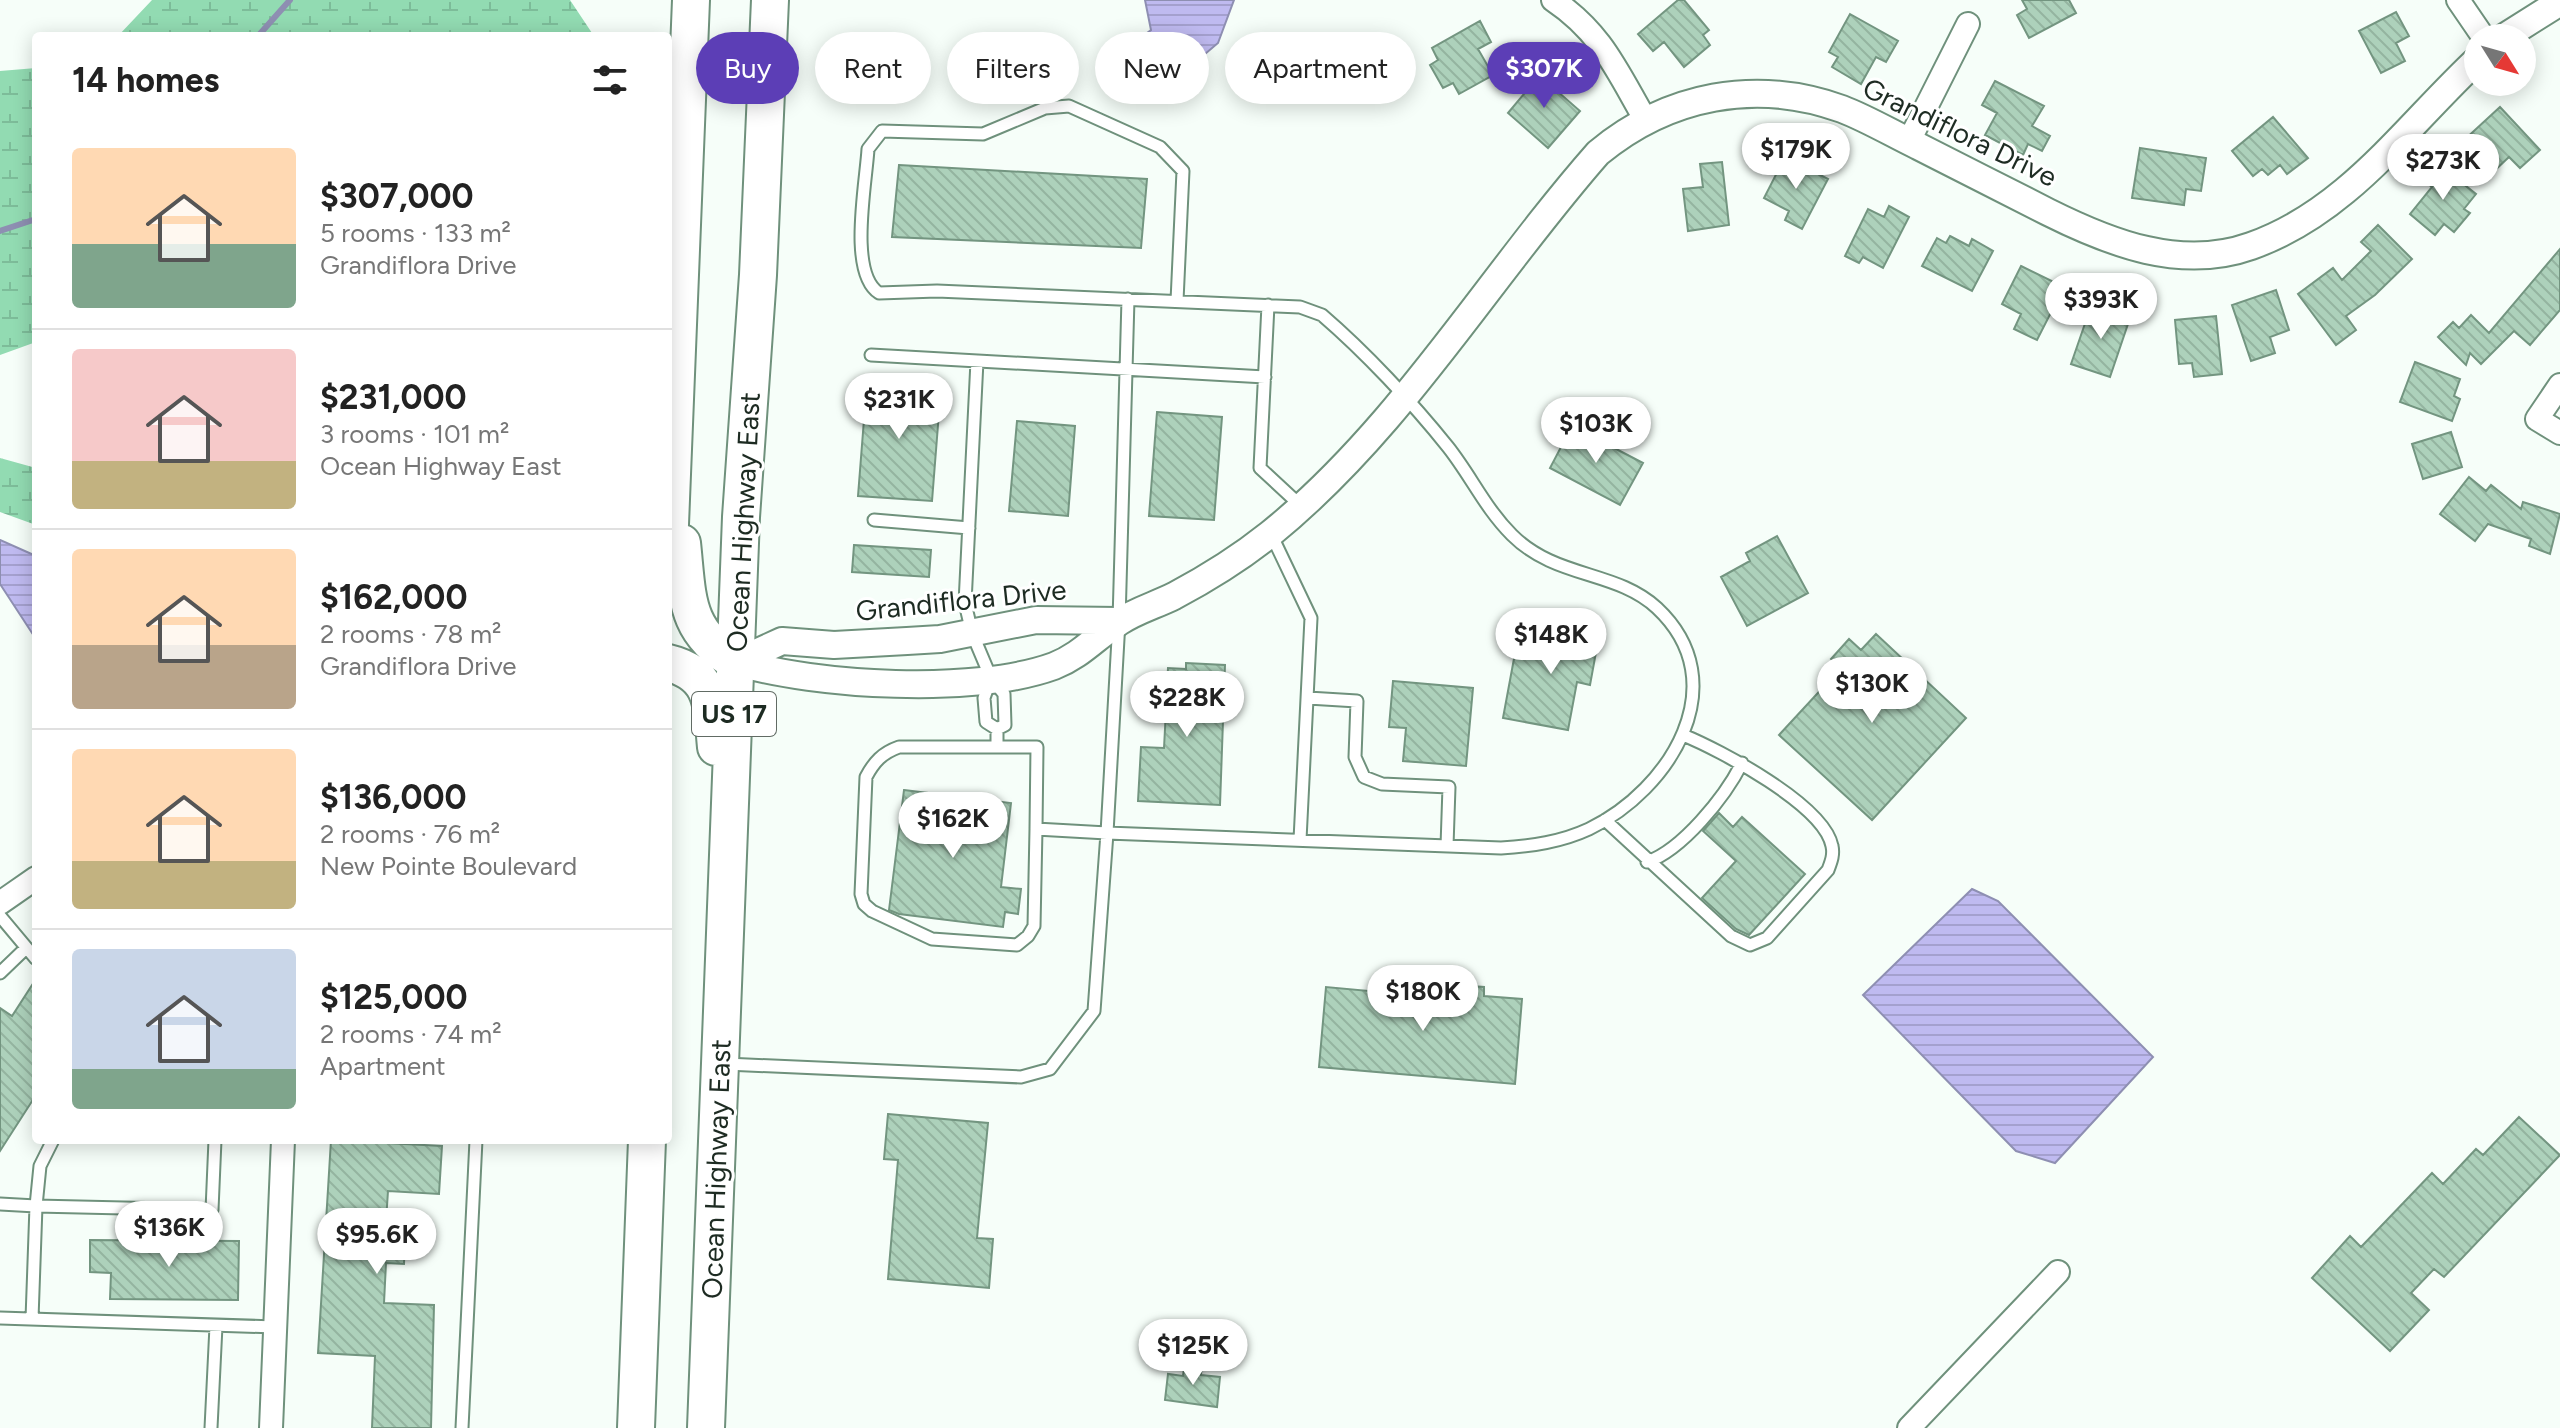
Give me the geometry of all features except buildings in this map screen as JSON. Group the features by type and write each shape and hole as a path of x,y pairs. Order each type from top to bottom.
{"highway":[{"path":"691,0 672,458 690,616 718,652 736,662"},
{"name":"Ocean Highway East","path":"706,1428 736,662 770,0"},
{"path":"672,664 695,673 711,702 728,880"},
{"path":"636,1428 647,1144"}],"street":[{"path":"1553,0 1583,23 1608,51 1645,119"},
{"path":"2458,0 2474,24"},
{"path":"2525,24 2560,2"},
{"path":"1909,141 1968,24"},
{"name":"Grandiflora Drive","path":"736,662 777,674 905,683 991,678 1031,672 1070,659 1119,621 1210,577 1270,534 1361,448 1576,178 1598,153 1645,119 1710,97 1773,93 1842,109 2111,241 2168,254 2222,253 2273,238 2332,203 2464,73"},
{"path":"2560,385 2537,419 2560,433"},
{"name":"Grandiflora Drive","path":"736,662 782,641 834,645 972,633 1036,620 1119,621"},
{"path":"0,903 32,881"},
{"path":"271,1428 283,1144"},
{"path":"1909,1428 2058,1272"}],"lane":[{"path":"1036,829 1447,846 1539,844 1572,836 1605,820 1648,786 1683,735 1690,713 1692,675 1680,637 1669,622 1634,591 1563,568 1515,538 1484,505 1446,445 1322,315 1300,307 1268,305 937,291 879,293 865,278 861,259 868,149 873,140 890,130 983,134 1058,106 1082,110 1160,147 1183,171 1177,301"},
{"path":"720,1064 1021,1077 1050,1069 1094,1011 1119,621 1128,299"},
{"path":"1268,305 1260,468 1301,507"},
{"path":"871,355 1265,377"},
{"path":"977,361 965,603 972,633 991,678 1004,694 1005,725 997,729"},
{"path":"874,520 969,528"},
{"path":"1270,534 1311,618 1300,840"},
{"path":"991,678 984,698 986,722 997,729"},
{"path":"1308,698 1357,701 1355,757 1358,771 1364,777 1382,784 1449,787 1447,846"},
{"path":"997,729 997,746"},
{"path":"1605,820 1647,862 1743,944 1758,944 1767,938 1828,870 1833,848 1818,823 1742,763 1683,735"},
{"path":"899,747 1037,747 1036,829 1034,926 1017,945 932,939 864,904 861,894 866,777 874,763 886,752 899,747"},
{"path":"1647,862 1677,846 1731,781 1742,763"},
{"path":"0,916 32,955"},
{"path":"0,973 26,948"},
{"path":"32,1319 40,1166 51,1144"},
{"path":"0,1204 212,1210 215,1144"},
{"path":"462,1428 476,1144"},
{"path":"0,1318 275,1327"},
{"path":"211,1428 216,1326"}],"green space":[{"path":"152,0 570,0 591,32 122,32"},
{"path":"32,68 32,343 0,355 0,71"},
{"path":"0,458 32,467 32,524 0,512"}],"shaded area":[{"path":"1145,0 1234,0 1218,43 1209,51 1209,32 1148,32 1151,30"},
{"path":"0,540 32,554 32,633 0,584"},
{"path":"1972,889 1998,901 2153,1057 2055,1163 2016,1151 1863,995"}],"waterway":[{"path":"262,32 290,0"},
{"path":"0,231 32,220"}]}
